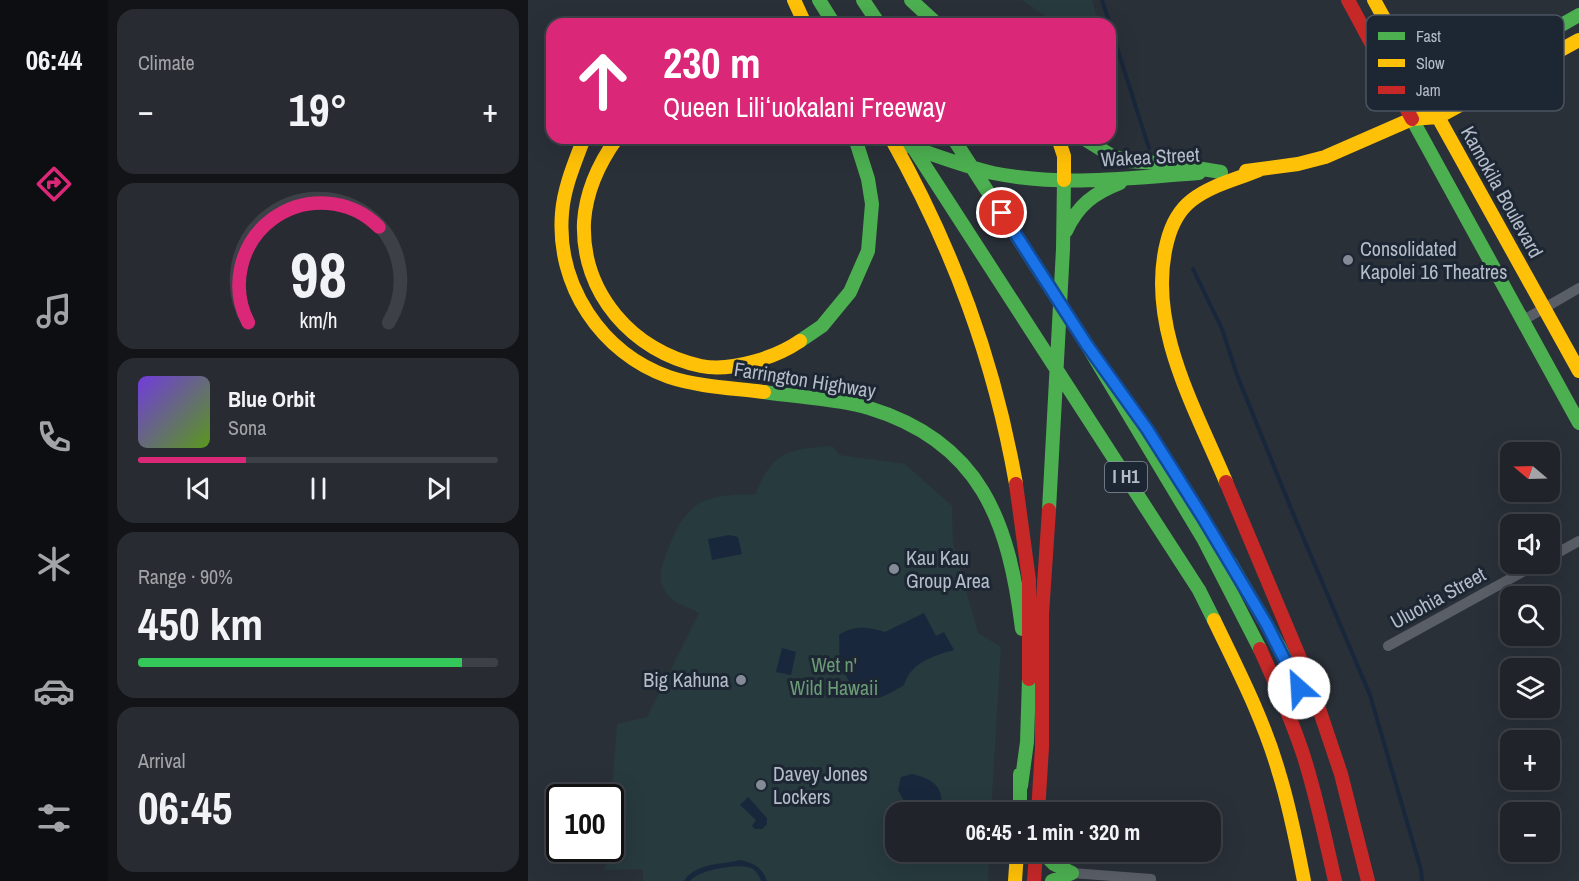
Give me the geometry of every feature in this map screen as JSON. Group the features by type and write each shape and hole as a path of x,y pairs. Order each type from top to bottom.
{"main road":[{"path":"794,0 802,18"},
{"path":"817,0 824,18"},
{"path":"817,0 830,18"},
{"path":"863,0 875,18"},
{"path":"911,0 930,18"},
{"path":"1348,0 1366,33"},
{"name":"Kamokila Boulevard","path":"1374,0 1382,15"},
{"name":"Wakea Street","path":"1564,24 1579,15"},
{"name":"Wakea Street","path":"1564,48 1579,40"},
{"path":"1408,111 1579,423"},
{"name":"Wakea Street","path":"1412,119 1419,111"},
{"name":"Kamokila Boulevard","path":"1435,111 1579,372"},
{"name":"Wakea Street","path":"906,144 976,168 1006,175 1064,180 1132,178 1259,170 1325,157 1412,119 1438,117 1449,111"},
{"name":"Farrington Highway","path":"582,144 565,197 563,247 570,279 580,302 594,323 615,345 640,364 683,381 844,403 891,414 923,430 952,451 976,477 1008,542 1017,579 1022,628 1022,732 1019,768 1022,786"},
{"path":"612,144 594,175 585,211 584,235 587,259 598,290 622,323 653,348 667,355 698,364 730,366 762,360 802,342 824,326 852,291 864,263 872,233 873,218 870,188 857,144"},
{"path":"893,144 918,187 964,295 984,350 1007,438 1028,570 1029,699 1026,765 1021,802"},
{"name":"I H1","path":"911,144 1199,590 1249,692 1279,771 1304,881"},
{"name":"I H1","path":"957,144 1087,345 1204,540 1245,617 1278,688 1302,752 1335,881"},
{"path":"1039,802 1042,747 1042,614 1063,243 1064,156 1060,144"},
{"path":"1093,144 1112,156 1128,160 1221,172"},
{"path":"1259,170 1194,199 1178,214 1166,240 1163,312 1186,386 1310,682 1341,774 1367,878"},
{"path":"1063,243 1076,210 1083,202 1104,189 1132,178"},
{"path":"1087,345 1147,429 1279,646 1299,688 1367,878"},
{"path":"1296,839 1299,881"},
{"path":"1015,881 1016,862"},
{"path":"1034,881 1035,862"},
{"path":"1052,862 1072,873"},
{"path":"1052,881 1072,873"}],"street":[{"path":"1522,321 1579,288"},
{"path":"1560,551 1579,541"},
{"name":"Uluohia Street","path":"1388,645 1519,574"},
{"path":"1072,873 1151,879 1150,881"}],"green space":[{"path":"1022,0 1092,0 1097,18 1048,18"},
{"name":"Wet n' Wild Hawaii","path":"832,446 840,455 905,464 952,506 953,543 978,633 1001,647 992,802 885,802 885,862 989,862 988,881 643,881 643,869 605,870 606,862 624,862 624,784 612,784 617,724 647,717 699,613 672,599 665,591 661,573 673,538 688,513 697,505 721,496 755,495 761,480 775,461 793,451"}],"water":[{"path":"729,535 738,537 742,554 712,560 708,539"},
{"path":"924,613 936,636 944,632 954,650 923,661 907,677 904,685 889,694 876,698 867,697 857,691 841,664 839,635 861,628 885,632"},
{"path":"782,648 796,652 791,675 776,672"},
{"path":"912,774 932,782 940,791 941,802 904,802 898,790 901,777"},
{"path":"748,797 767,818 767,824 762,829 755,829 752,826 756,820 740,805"},
{"path":"741,860 757,867 763,872 767,881 761,881 753,869 740,866 711,871 690,881 684,881 695,870 702,867"}],"waterway":[{"path":"1102,0 1108,18"},
{"path":"1116,45 1149,148"},
{"path":"1193,269 1222,329 1237,375 1370,695 1421,870 1422,881"}],"traffic: fast":[{"path":"819,0 830,18"},
{"path":"863,0 875,18"},
{"path":"911,0 930,18"},
{"path":"1564,24 1579,15"},
{"path":"1419,111 1412,119 1579,423"},
{"path":"800,341 822,326 850,292 868,251 872,204 868,179 857,144"},
{"path":"911,144 1199,590 1214,620"},
{"path":"957,144 1087,345 1204,540 1260,649"},
{"path":"1093,144 1112,156 1128,161 1172,164 1221,172"},
{"path":"906,145 993,173 1044,180 1122,179 1199,173"},
{"path":"1049,510 1063,249 1064,180"},
{"path":"1066,231 1076,214 1088,201 1102,191 1120,183"},
{"path":"764,392 831,400 869,408 907,423 938,442 963,465 983,491 997,521 1008,554 1022,629"},
{"path":"1230,562 1279,646 1296,681"},
{"path":"1021,786 1027,742 1029,679"},
{"path":"1020,774 1020,802"},
{"path":"1052,862 1072,873"},
{"path":"1052,881 1072,873"}],"traffic: slow":[{"path":"794,0 802,18"},
{"path":"1374,0 1382,15"},
{"path":"1564,48 1579,40"},
{"path":"1246,171 1298,164 1325,157 1412,119 1438,117 1435,111"},
{"path":"1449,111 1438,117 1579,371"},
{"path":"582,144 565,194 562,240 575,290 588,313 604,334 623,351 645,366 669,377 704,385 764,392"},
{"path":"613,144 594,178 587,199 584,222 585,248 591,272 602,295 633,333 654,348 676,359 713,367 739,365 766,358 800,341"},
{"path":"894,144 934,221 968,306 996,393 1016,484"},
{"path":"1060,144 1064,156 1064,180"},
{"path":"1226,482 1177,365 1168,334 1163,304 1162,273 1171,230 1179,213 1187,204 1208,190 1259,170"},
{"path":"1214,620 1250,695 1273,753 1290,813 1304,881"},
{"path":"1015,881 1016,862"}],"traffic: jam":[{"path":"1348,0 1366,33"},
{"path":"1408,111 1412,119"},
{"path":"1226,482 1310,682 1341,774 1368,881"},
{"path":"1016,484 1029,580 1029,679"},
{"path":"1039,802 1042,747 1042,614 1049,510"},
{"path":"1260,649 1302,751 1335,881"},
{"path":"1034,881 1035,862"}],"place":[{"name":"Consolidated Kapolei 16 Theatres","path":"1348,260"},
{"name":"Kau Kau Group Area","path":"894,569"},
{"name":"Big Kahuna","path":"741,680"},
{"name":"Davey Jones Lockers","path":"761,785"}],"route":[{"path":"1002,213 1087,345 1147,429 1202,516 1256,604 1299,688"}]}
